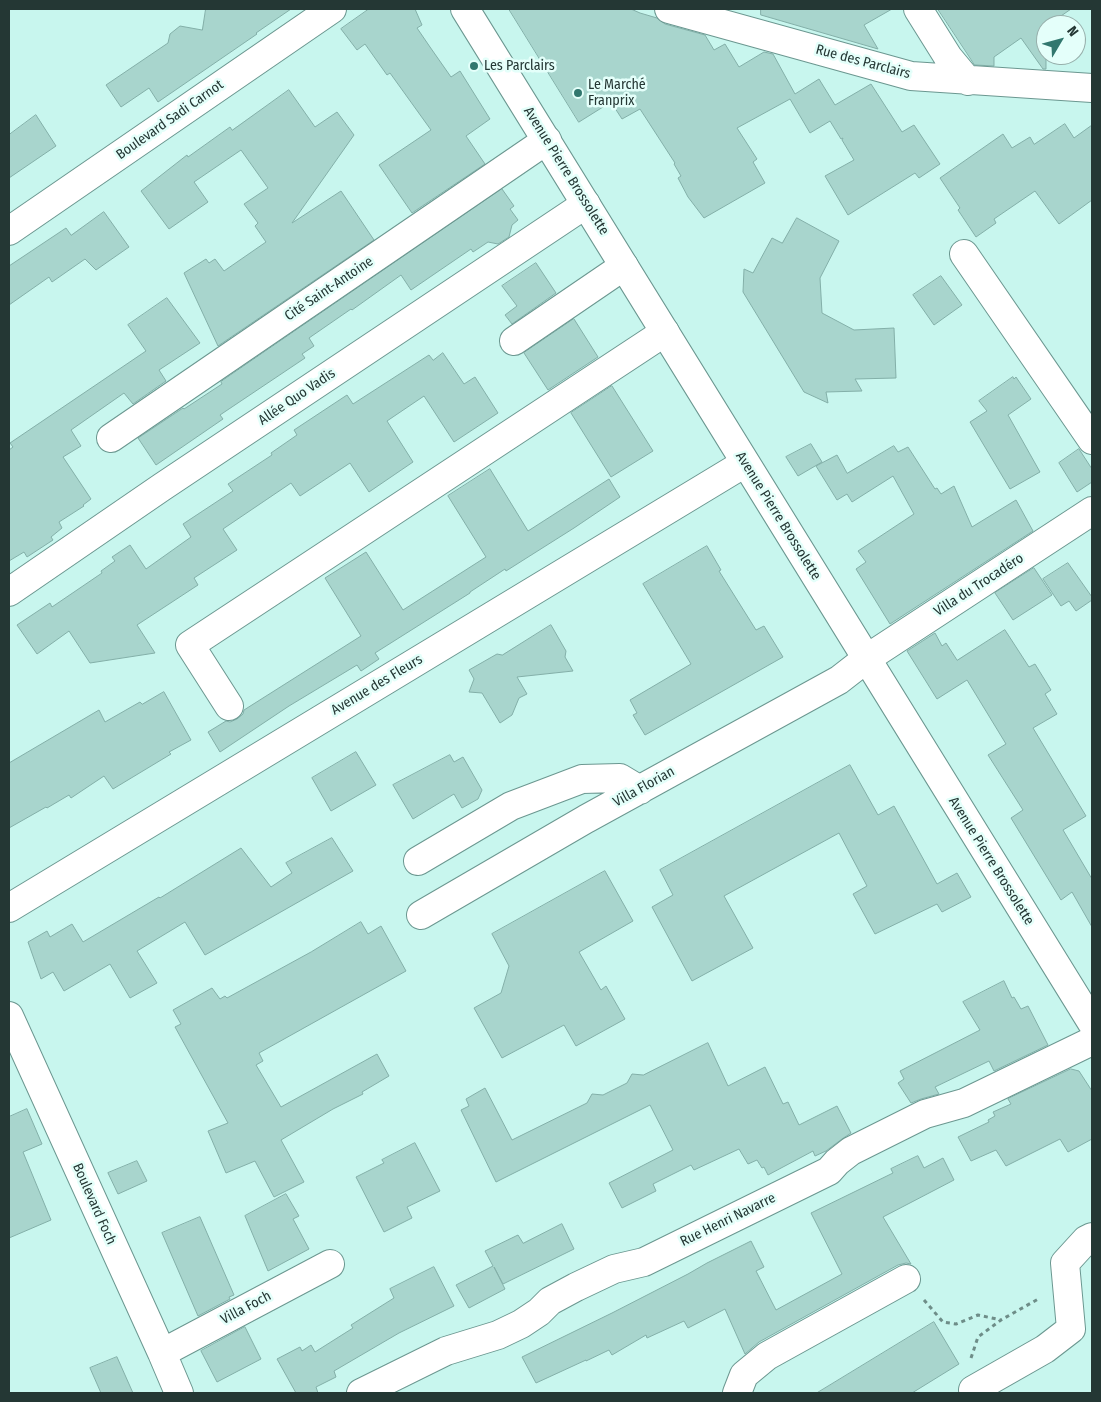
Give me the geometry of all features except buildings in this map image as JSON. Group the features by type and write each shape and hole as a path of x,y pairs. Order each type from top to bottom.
{"street":[{"name":"Boulevard Sadi Carnot","path":"9,232 332,9"},
{"name":"Avenue Pierre Brossolette","path":"465,9 1092,1023"},
{"name":"Rue des Parclairs","path":"669,9 911,76 1092,88"},
{"path":"918,9 948,57 968,80"},
{"name":"Cité Saint-Antoine","path":"111,438 547,140"},
{"name":"Allée Quo Vadis","path":"9,592 586,204"},
{"path":"964,254 1092,440"},
{"path":"514,341 624,266"},
{"path":"229,706 190,644 665,332"},
{"name":"Avenue des Fleurs","path":"9,908 745,463"},
{"name":"Villa du Trocadéro","path":"866,659 1092,511"},
{"name":"Villa Florian","path":"421,915 586,820 839,680 866,659"},
{"path":"418,861 511,806 582,779 620,778 640,790"},
{"name":"Boulevard Foch","path":"9,1016 179,1393"},
{"name":"Rue Henri Navarre","path":"361,1393 446,1351 498,1335 522,1324 539,1312 550,1301 576,1287 614,1269 644,1262 829,1171 851,1151 917,1118 964,1103 1092,1041"},
{"path":"973,1390 1045,1349 1071,1329 1065,1263 1086,1240 1092,1237"},
{"name":"Villa Foch","path":"162,1352 330,1264"},
{"path":"737,1393 744,1374 767,1356 906,1279"}],"path":[{"path":"906,1279 942,1322 956,1324 978,1315 1002,1320"},
{"path":"973,1390 971,1356 978,1337 1002,1320 1067,1282"}],"place":[{"name":"Les Parclairs","path":"474,66"},
{"name":"Le Marché Franprix","path":"578,93"}]}
